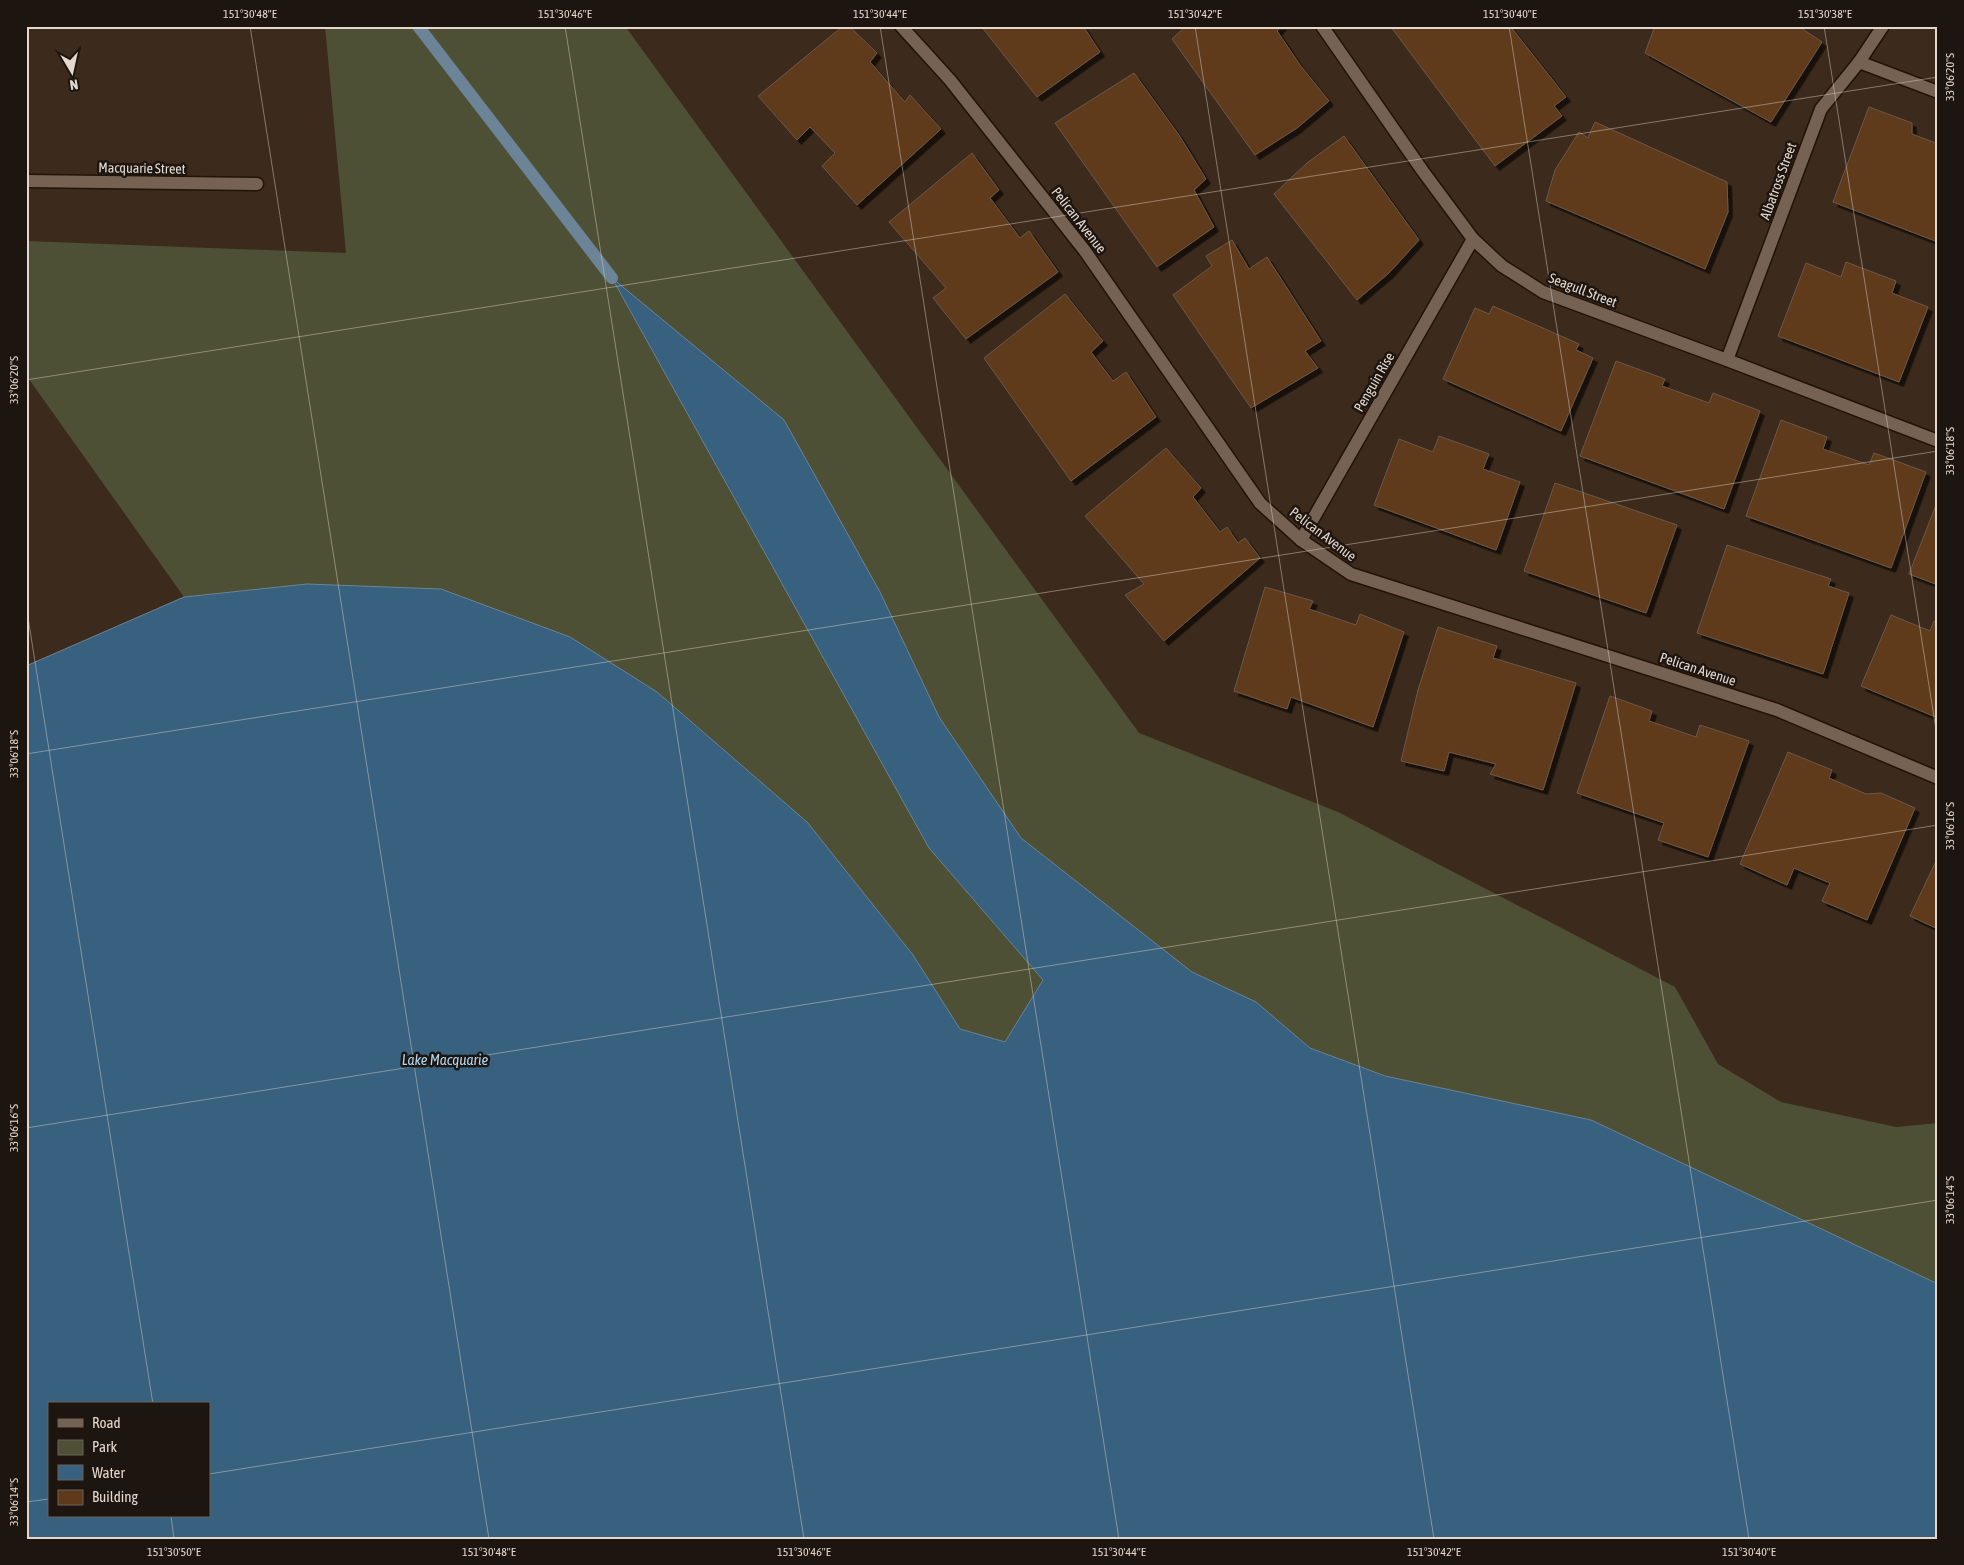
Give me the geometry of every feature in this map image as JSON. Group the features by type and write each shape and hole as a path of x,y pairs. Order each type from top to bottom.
{"street":[{"name":"Pelican Avenue","path":"901,26 950,80 1085,251 1260,503 1301,540 1351,574 1777,710 1938,778"},
{"name":"Seagull Street","path":"1322,26 1422,170 1473,239 1502,266 1543,292 1938,441"},
{"name":"Albatross Street","path":"1727,360 1821,109 1859,62 1883,26"},
{"path":"1859,62 1938,92"},
{"name":"Macquarie Street","path":"26,181 257,184"},
{"name":"Penguin Rise","path":"1301,540 1473,239"}],"green space":[{"path":"325,26 625,26 1139,733 1338,812 1675,987 1718,1064 1781,1102 1896,1127 1938,1123 1938,1284 1591,1120 1385,1076 1310,1048 1256,1002 1192,972 1021,838 939,717 880,592 613,280 929,848 1043,980 1005,1042 960,1029 913,955 807,822 657,692 570,637 307,584 184,597 26,375 26,241 346,253"}],"water":[{"name":"Lake Macquarie","path":"612,278 784,420 880,592 939,717 1021,838 1192,972 1256,1002 1310,1048 1385,1076 1591,1120 1938,1284 1938,1539 26,1539 26,666 184,597 307,584 441,589 570,637 657,692 807,822 913,955 960,1029 1005,1042 1043,980 929,848"}],"building":[{"path":"843,26 849,26 877,53 870,62 905,102 910,95 941,129 857,205 822,166 835,153 810,127 797,140 758,96"},
{"path":"981,26 1083,26 1100,52 1037,97"},
{"path":"1186,26 1282,26 1277,31 1300,65 1329,101 1297,128 1255,155 1172,39"},
{"path":"1510,26 1566,97 1554,106 1562,116 1495,166 1391,27"},
{"path":"1655,26 1798,26 1822,42 1771,122 1645,53"},
{"path":"1134,73 1179,135 1206,179 1194,190 1214,227 1157,267 1055,123"},
{"path":"1869,107 1912,123 1912,134 1938,144 1938,242 1833,202"},
{"path":"1595,122 1727,182 1728,212 1705,269 1546,201 1555,170 1579,132 1588,138"},
{"path":"1344,136 1419,240 1389,273 1357,300 1274,194 1307,163"},
{"path":"972,153 999,190 990,198 1020,238 1029,231 1058,272 966,339 933,298 946,288 889,222"},
{"path":"1232,240 1249,269 1267,257 1321,341 1305,351 1318,368 1251,408 1173,295 1212,266 1206,256"},
{"path":"1846,262 1896,281 1892,293 1928,307 1899,382 1778,336 1806,263 1841,277"},
{"path":"1065,294 1103,341 1091,352 1113,381 1126,372 1156,417 1071,481 984,358"},
{"path":"1493,306 1579,344 1576,350 1593,358 1561,431 1443,379 1475,308 1489,314"},
{"path":"1616,361 1665,379 1662,386 1709,403 1713,393 1760,411 1724,509 1580,456"},
{"path":"1781,420 1827,437 1823,449 1869,465 1874,453 1926,472 1891,568 1746,516"},
{"path":"1439,436 1489,454 1483,469 1520,482 1496,550 1374,505 1399,439 1433,452"},
{"path":"1166,448 1201,488 1193,497 1220,532 1227,527 1238,543 1245,538 1260,558 1164,641 1125,595 1144,584 1085,516"},
{"path":"1555,483 1677,525 1646,613 1524,571"},
{"path":"1938,500 1938,585 1909,574"},
{"path":"1727,545 1831,579 1828,586 1849,593 1823,674 1697,633"},
{"path":"1265,587 1313,601 1309,609 1356,625 1360,614 1404,632 1373,727 1291,697 1287,709 1234,691"},
{"path":"1891,615 1930,631 1934,621 1938,623 1938,718 1861,686"},
{"path":"1438,627 1497,646 1493,658 1576,683 1543,790 1490,774 1496,764 1449,752 1444,771 1401,761 1418,690"},
{"path":"1610,696 1652,711 1649,721 1696,737 1700,725 1749,741 1708,857 1658,840 1664,823 1577,793"},
{"path":"1788,752 1832,770 1829,778 1866,794 1881,793 1915,808 1867,920 1822,901 1830,883 1794,868 1787,885 1740,864"},
{"path":"1938,857 1938,929 1910,916"}],"waterway":[{"path":"418,26 612,278"}]}
